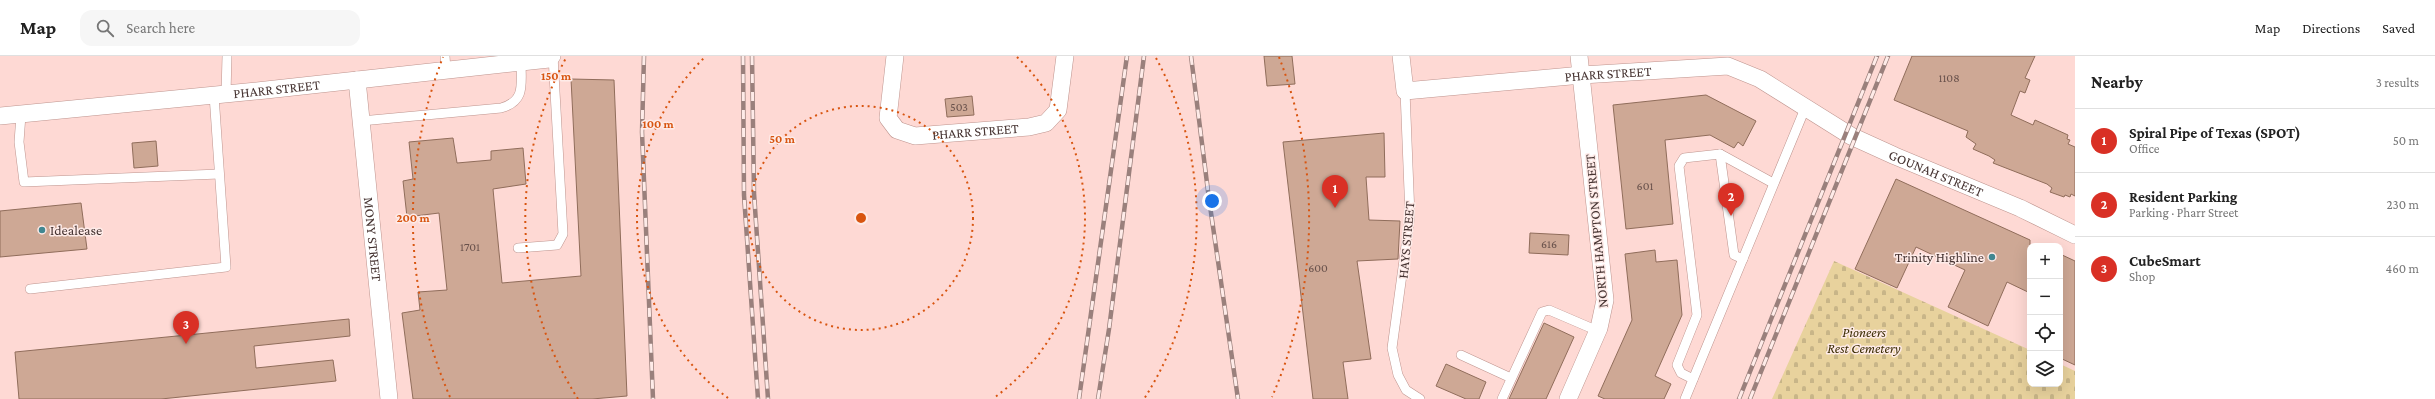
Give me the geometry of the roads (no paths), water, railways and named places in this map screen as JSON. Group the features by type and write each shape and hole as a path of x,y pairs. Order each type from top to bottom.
{"street":[{"name":"PHARR STREET","path":"0,116 357,80 446,63 520,62 549,59 553,56"},
{"name":"PHARR STREET","path":"895,56 888,118 898,130 915,136 1029,127 1046,123 1058,110 1065,56"},
{"name":"HAYS STREET","path":"1401,56 1404,90"},
{"name":"NORTH HAMPTON STREET","path":"1568,399 1604,314 1604,287 1579,56"},
{"name":"PHARR STREET","path":"1404,90 1728,61 1804,105"},
{"name":"MONY STREET","path":"357,80 389,399"},
{"name":"GOUNAH STREET","path":"1804,105 1851,136 1876,148 2020,208 2075,235"}],"lane":[{"path":"30,289 226,267 219,174 220,95 227,56"},
{"path":"518,248 557,245 564,234 553,56"},
{"path":"362,121 501,108 512,104 519,97 521,88 520,62"},
{"name":"HAYS STREET","path":"1404,90 1410,216 1392,348 1398,375 1406,390 1420,399"},
{"path":"1685,399 1743,259 1804,105"},
{"path":"21,115 19,142 24,182 219,174"},
{"path":"1693,379 1681,373 1677,365 1698,315 1679,166 1684,158 1720,154 1773,183"},
{"path":"1720,154 1734,255 1743,259"},
{"path":"1502,399 1542,312 1549,310 1598,331"},
{"path":"1461,355 1511,378"}],"railway":[{"path":"644,56 642,132 653,399"},
{"path":"743,56 744,195 758,399"},
{"path":"752,56 754,193 768,399"},
{"path":"1079,399 1127,56"},
{"path":"1098,399 1109,329 1144,56"},
{"path":"1191,56 1209,199 1238,399"},
{"path":"1739,399 1877,56"},
{"path":"1750,399 1888,56"}],"place":[{"name":"Spiral Pipe of Texas (SPOT)","path":"1335,208"},
{"name":"Resident Parking","path":"1731,216"},
{"name":"Idealease","path":"42,230"},
{"name":"Trinity Highline","path":"1992,257"},
{"name":"CubeSmart","path":"186,344"}],"park label":[{"name":"Pioneers Rest Cemetery","path":"1864,340"}]}
